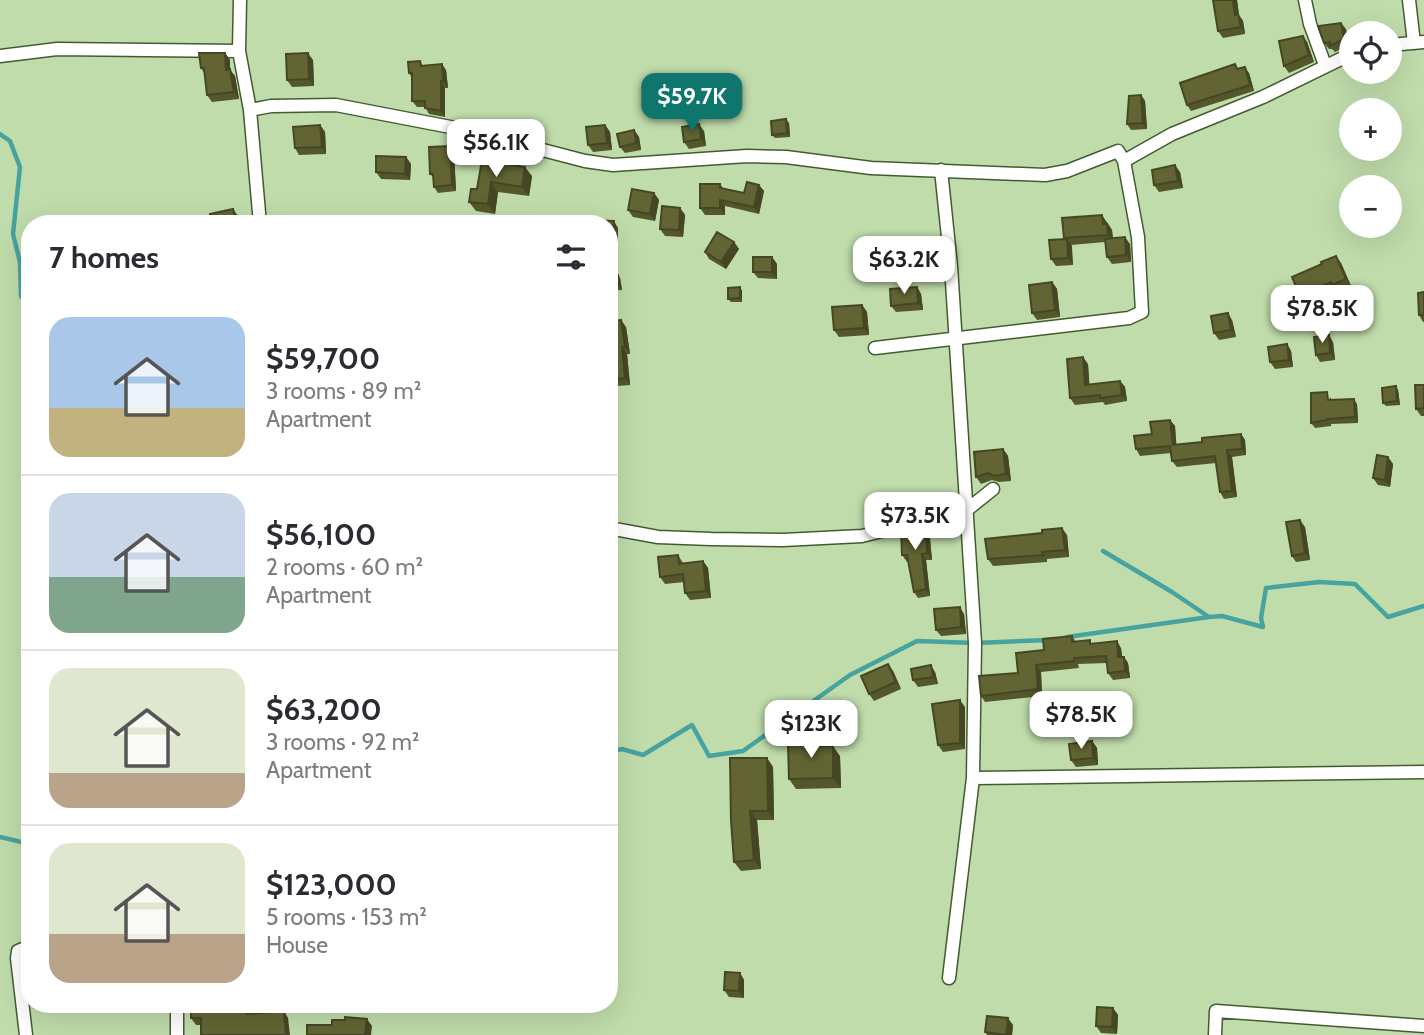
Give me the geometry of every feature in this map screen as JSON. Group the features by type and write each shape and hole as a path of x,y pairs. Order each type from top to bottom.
{"street":[{"path":"240,0 239,51 250,110 259,215"},
{"path":"1305,0 1310,24 1325,65"},
{"path":"1409,0 1419,42"},
{"path":"0,56 57,49 239,51"},
{"path":"1124,161 1172,134 1263,97 1339,59"},
{"path":"250,110 271,106 336,105 453,127 585,161 613,165 760,156 813,159 871,168 1045,175 1067,171 1118,151 1124,161 1138,237 1142,312 1129,318 875,348"},
{"path":"941,170 951,266 975,643 973,778 949,978"},
{"path":"618,530 658,537 711,539 782,540 862,536 968,509 993,489"},
{"path":"973,778 1424,772"},
{"path":"21,950 18,951 17,958 21,992"},
{"path":"1215,1035 1216,1011 1424,1026"},
{"path":"23,1013 26,1035"},
{"path":"177,1013 177,1035"}],"building":[{"path":"1213,0 1233,0 1235,15 1238,14 1241,27 1218,31"},
{"path":"1339,23 1339,42 1330,46 1330,42 1324,43 1318,26"},
{"path":"1303,36 1309,55 1284,66 1279,41"},
{"path":"199,53 225,53 226,70 230,69 234,92 207,95 204,68 201,68"},
{"path":"308,53 309,79 287,80 286,54"},
{"path":"420,61 421,66 442,64 441,111 425,108 425,101 412,101 412,73 409,73 408,62"},
{"path":"1235,64 1237,69 1245,67 1250,85 1187,105 1180,83"},
{"path":"1141,95 1143,123 1127,124 1129,96"},
{"path":"786,119 787,133 772,135 771,121"},
{"path":"699,124 701,139 684,142 682,127"},
{"path":"320,125 322,147 295,148 293,127"},
{"path":"605,125 607,143 588,145 586,127"},
{"path":"634,130 636,143 620,147 617,134"},
{"path":"450,146 452,185 434,187 433,174 430,174 429,147"},
{"path":"376,156 406,157 405,174 376,172"},
{"path":"482,160 525,167 522,187 491,182 488,204 469,202 471,189 477,189"},
{"path":"1175,165 1178,181 1154,185 1152,170"},
{"path":"747,182 759,185 754,207 720,200 720,208 700,208 700,184 720,184 720,188 744,193"},
{"path":"632,189 654,193 650,214 628,210"},
{"path":"662,206 680,208 679,230 660,229"},
{"path":"233,209 234,215 210,215"},
{"path":"1102,215 1103,224 1107,224 1108,235 1064,238 1062,218"},
{"path":"717,232 734,242 721,262 705,252"},
{"path":"1125,237 1126,255 1107,257 1105,239"},
{"path":"1067,239 1068,258 1051,259 1049,240"},
{"path":"1336,256 1346,279 1332,285 1331,282 1300,296 1292,277"},
{"path":"753,257 772,257 772,272 753,272"},
{"path":"1052,282 1055,310 1032,313 1029,285"},
{"path":"740,287 740,298 728,299 728,288"},
{"path":"917,287 918,303 891,306 890,289"},
{"path":"1424,292 1424,315 1419,315 1418,293"},
{"path":"862,305 864,328 834,330 832,307"},
{"path":"1228,313 1231,330 1214,333 1211,316"},
{"path":"618,320 621,320 625,347 622,347 625,378 618,379"},
{"path":"1329,335 1330,353 1316,355 1314,337"},
{"path":"1287,344 1289,360 1270,362 1268,347"},
{"path":"1083,357 1085,385 1120,381 1122,395 1070,398 1067,359"},
{"path":"1415,385 1424,385 1424,408 1416,409"},
{"path":"1396,386 1397,401 1383,403 1382,388"},
{"path":"1327,392 1328,400 1354,399 1355,417 1311,423 1311,393"},
{"path":"1170,420 1173,445 1202,442 1202,438 1241,434 1242,449 1227,450 1232,491 1220,492 1215,456 1172,461 1170,446 1136,449 1134,436 1152,434 1150,422"},
{"path":"1003,449 1006,474 994,476 988,473 976,477 974,452"},
{"path":"1377,455 1388,457 1385,480 1373,478"},
{"path":"1300,520 1305,553 1292,556 1286,522"},
{"path":"925,521 927,553 922,554 926,589 914,592 907,555 902,555 901,527"},
{"path":"1062,528 1065,550 1042,552 1043,555 988,559 985,539 1042,533 1042,530"},
{"path":"678,555 679,564 703,561 706,591 685,593 683,574 660,577 658,557"},
{"path":"960,607 961,627 936,630 934,609"},
{"path":"1072,636 1072,642 1090,640 1090,644 1117,641 1118,657 1124,657 1125,671 1108,673 1106,656 1074,658 1074,661 1036,665 1038,689 981,696 979,676 1018,673 1016,653 1044,650 1043,639"},
{"path":"888,664 896,682 869,694 861,676"},
{"path":"931,665 933,677 913,680 911,669"},
{"path":"960,700 960,743 938,745 932,704"},
{"path":"803,735 819,735 819,746 833,746 833,778 789,779 788,745 804,745"},
{"path":"1092,741 1093,758 1071,760 1069,744"},
{"path":"730,758 767,758 768,811 750,811 754,860 734,862"},
{"path":"725,972 740,973 739,991 724,990"},
{"path":"1097,1007 1113,1008 1112,1027 1096,1026"},
{"path":"191,1013 284,1013 286,1035 201,1035 201,1018 191,1018"},
{"path":"987,1016 1008,1018 1006,1035 985,1032"},
{"path":"345,1017 367,1019 365,1035 307,1035 307,1025 332,1025 332,1020 345,1020"}],"waterway":[{"path":"0,134 10,141 20,167 13,234 20,262 21,296"},
{"path":"1103,551 1209,617 1222,616 1263,627 1261,618 1266,588 1319,582 1355,584 1388,617 1424,606"},
{"path":"1067,637 1209,617"},
{"path":"618,750 643,755 692,725 709,756 743,751 850,675 917,641 975,643 1048,640"},
{"path":"0,837 21,842"}]}
